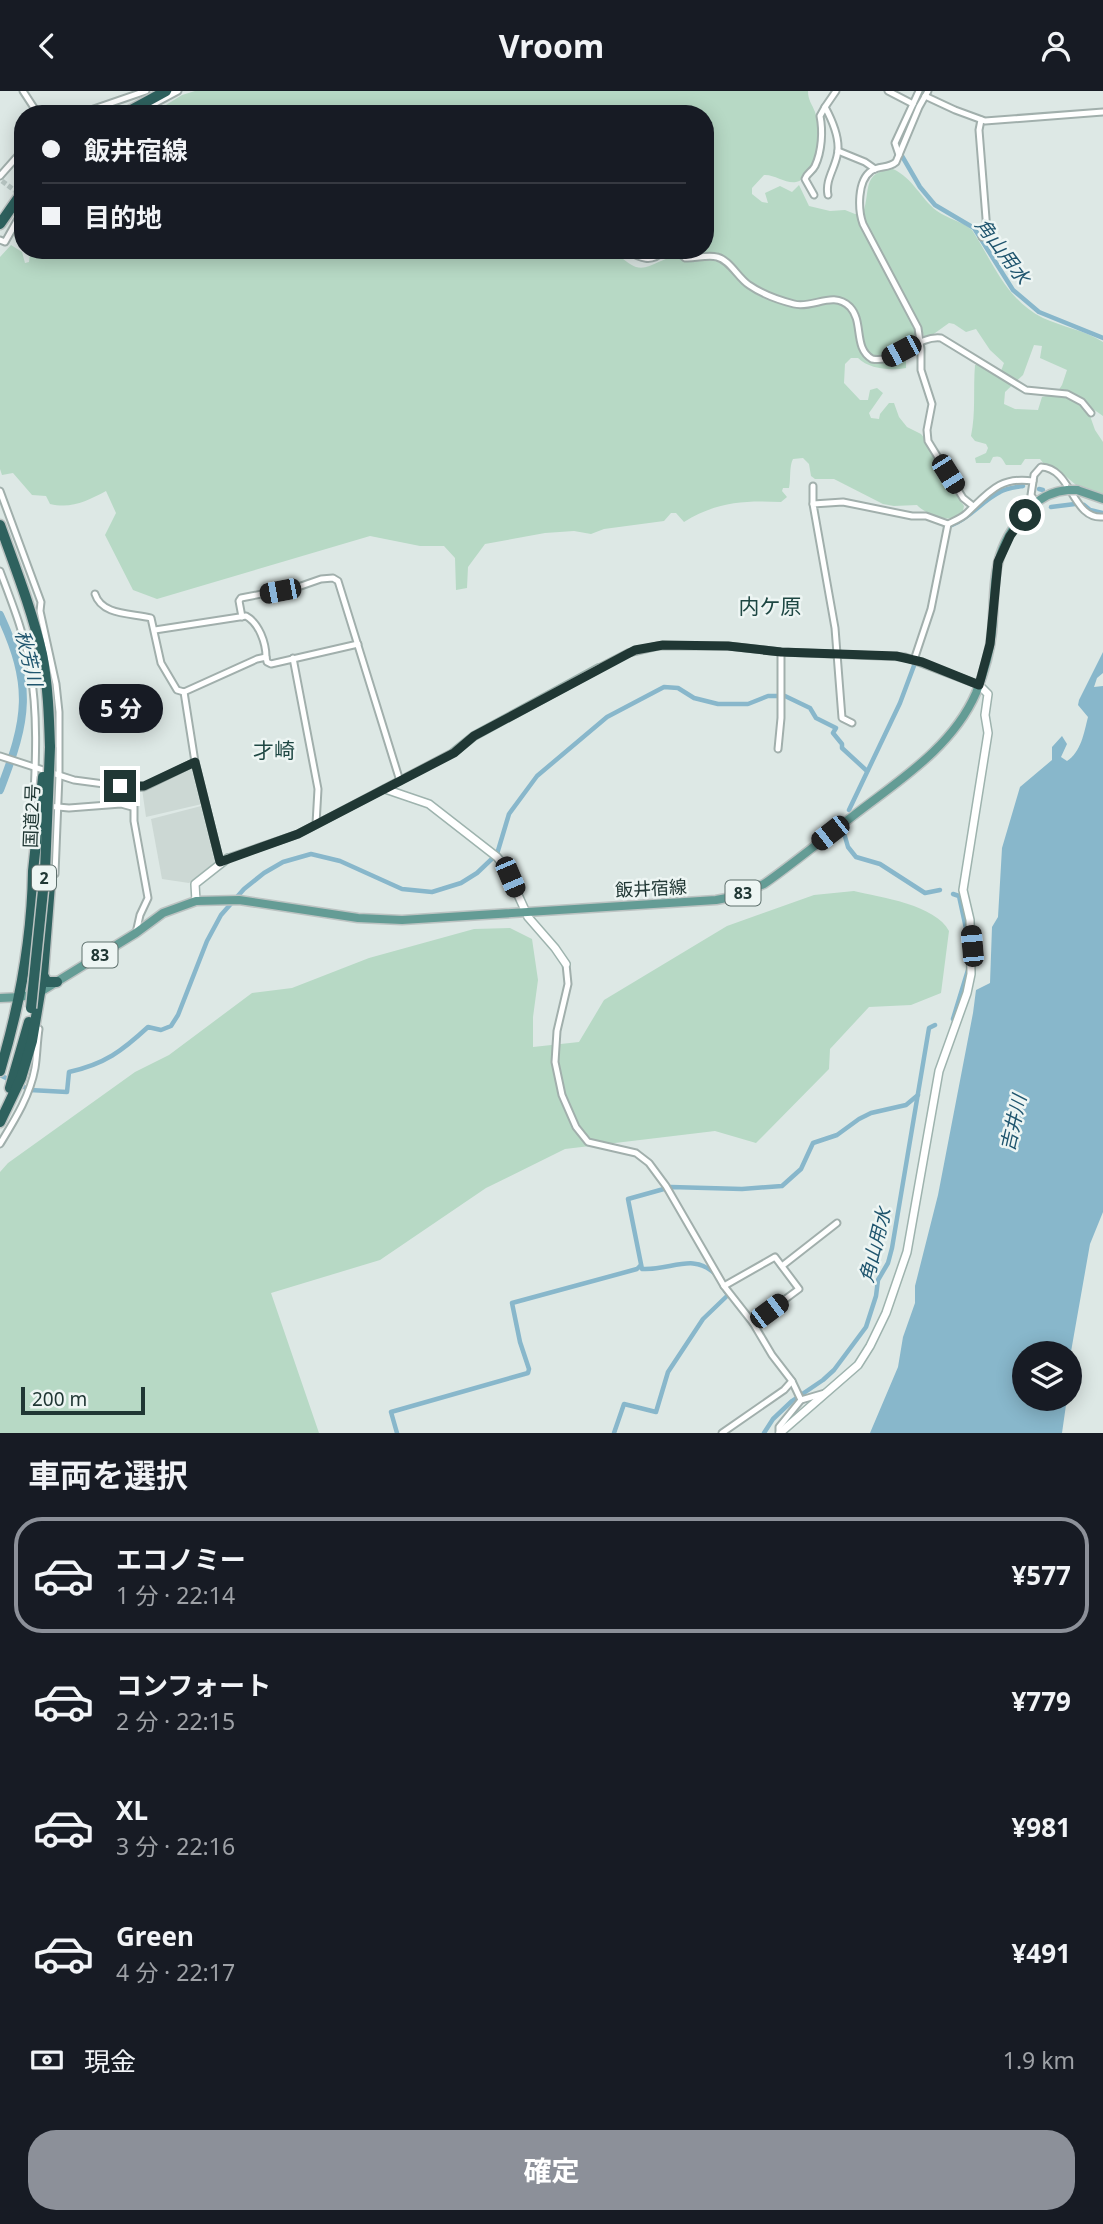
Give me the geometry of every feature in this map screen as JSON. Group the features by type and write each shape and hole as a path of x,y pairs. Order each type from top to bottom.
{"highway":[{"path":"140,105 166,91"},
{"path":"0,224 14,204"},
{"path":"0,524 34,621 48,691 44,700 53,810 51,872 43,975 36,1000"},
{"path":"0,1071 21,997 48,742"},
{"name":"国道2号","path":"13,1088 22,1078 25,1041 36,1000 45,871 48,742"},
{"path":"43,975 47,982 57,982"},
{"path":"0,1111 13,1088"},
{"path":"0,1122 13,1088"}],"main road":[{"path":"1036,502 1054,492 1072,490 1103,499"},
{"name":"飯井宿線","path":"0,998 21,997 36,1000 57,982 163,913 196,901 239,899 379,920 716,899 732,897 764,884 930,756 957,726 979,685 990,644 998,562 1010,536 1036,502"}],"street":[{"path":"105,105 146,91"},
{"path":"152,105 178,91"},
{"path":"814,195 805,179 806,174 813,169 817,160 822,129 820,116 836,91"},
{"path":"888,91 915,105"},
{"path":"919,91 900,153 893,166 869,172 859,204 861,217 913,318 920,342 921,370 932,404 927,430 928,441 962,498 973,506"},
{"path":"915,105 927,94 981,120 1103,112"},
{"path":"825,107 831,117 838,151 827,185 828,195"},
{"path":"981,120 979,129 987,231 982,237"},
{"path":"838,151 872,165 875,169"},
{"path":"1,179 14,162"},
{"path":"0,251 14,224"},
{"path":"714,257 721,258 749,285 796,305 811,305 829,299 842,301 855,315 863,350 872,359 885,359 920,342 942,338 1026,390 1067,394 1082,402 1091,413"},
{"path":"1036,502 1031,495 1037,470 1041,467 1051,469 1065,482 1085,512 1095,518 1103,517"},
{"path":"813,504 843,502 912,516 926,516 948,524 962,517 985,494 1000,484 1014,479 1033,481"},
{"path":"813,486 813,504 835,628 842,718 852,723"},
{"path":"0,493 41,602 45,640 58,697 56,853 52,911 47,915"},
{"path":"914,660 931,609 948,524"},
{"path":"0,571 27,645 32,682 34,768 29,936 45,938"},
{"path":"242,617 239,601 241,598 298,587 316,580 336,579 400,781"},
{"path":"95,594 98,601 107,608 151,618 161,663 177,690 184,692 266,657"},
{"path":"155,630 242,617 251,618 265,646 268,663 271,664 358,644"},
{"path":"196,901 195,884 224,860 279,841 385,789 454,753 474,736 635,650 663,645 728,646 781,652 896,656 914,660 979,685 988,694 985,715 988,733 963,890 970,920 971,974 967,993 939,1071 912,1232 886,1313 858,1365 780,1433"},
{"path":"778,749 781,652"},
{"path":"293,658 318,789 316,824"},
{"path":"184,692 195,762 224,860"},
{"path":"3,757 74,781 134,788 195,762"},
{"path":"34,758 59,758"},
{"path":"134,788 132,807 148,898 136,933"},
{"path":"385,789 429,804 487,848 506,868 525,911 566,964 568,978 557,1031 555,1062 562,1095 576,1127 588,1142 636,1153 649,1163 666,1186 724,1286 753,1323 801,1399"},
{"path":"33,805 88,808 121,804 132,807"},
{"path":"31,852 56,853"},
{"path":"1,1141 27,1093 22,1078 35,1069 39,1020 36,1000"},
{"path":"0,1060 7,1038 10,1037"},
{"path":"782,1266 837,1223"},
{"path":"724,1286 775,1257 799,1289 753,1323"},
{"path":"722,1433 792,1381"},
{"path":"780,1433 779,1427 801,1399 828,1393"}],"shaded area":[{"path":"194,765 202,804 146,817 142,789"},
{"path":"205,805 217,861 189,883 162,879 151,819"}],"green space":[{"path":"195,91 808,91 819,132 817,155 812,167 796,182 764,175 752,188 752,194 768,203 765,193 780,186 792,192 799,185 809,206 830,211 863,213 872,178 883,171 893,169 906,178 937,211 972,230 1019,301 1043,318 1089,334 1103,342 1103,416 1093,409 1089,413 1103,442 1103,495 1076,485 1040,459 1025,459 1021,465 1006,465 996,456 990,463 976,463 975,458 986,453 988,448 986,444 975,441 971,436 975,365 982,364 996,373 1001,371 1004,363 990,350 976,329 966,332 949,323 928,338 925,338 923,333 912,336 906,345 906,368 880,368 868,365 858,358 851,358 845,364 844,383 860,400 868,400 870,390 877,388 883,393 869,413 871,418 879,419 889,403 894,403 899,417 907,427 921,434 926,440 940,471 964,506 963,511 954,518 934,515 917,505 883,504 834,479 815,479 811,476 809,464 803,458 793,459 789,488 783,488 782,491 787,497 781,502 755,501 719,506 684,522 676,513 671,513 664,521 604,529 591,534 574,531 545,533 485,544 468,567 467,588 456,590 455,558 444,546 420,546 370,536 157,599 133,590 105,535 116,513 106,491 79,503 50,504 46,496 32,495 13,473 2,475 0,257 11,245 14,247 14,259 24,259 25,263 29,259 623,259 641,268 665,259 714,259 714,105 166,105","holes":["1034,345 1042,346 1040,358 1067,370 1056,394 1042,397 1038,410 1015,409 1004,404 1005,392 1023,375"]},
{"path":"854,891 892,899 920,909 942,922 949,931 941,993 911,1005 869,1007 830,1049 829,1069 756,1143 715,1131 565,1149 486,1188 380,1260 271,1293 319,1433 0,1433 0,1172 8,1163 135,1072 169,1055 252,993 292,988 369,958 474,929 510,928 532,939 538,980 533,1017 533,1047 579,1042 604,1000 727,926 814,895"}],"water":[{"name":"吉井川","path":"1103,652 1103,673 1097,678 1094,687 1103,686 1103,1212 1090,1244 1073,1341 1012,1341 1012,1411 1065,1411 1062,1433 870,1433 898,1367 903,1337 915,1303 915,1286 938,1195 976,990 990,983 992,927 998,917 1002,848 1020,787 1052,760 1052,747 1062,736 1067,744 1061,757 1067,761 1076,753 1088,717 1078,705"}],"waterway":[{"name":"角山用水","path":"898,147 907,123"},
{"name":"角山用水","path":"902,156 920,187 935,205 974,228 1013,290 1039,312 1103,338"},
{"name":"角山用水","path":"952,525 1002,491 1023,486"},
{"name":"角山用水","path":"1039,489 1043,490"},
{"name":"角山用水","path":"1051,507 1075,504"},
{"name":"角山用水","path":"1084,505 1090,510 1103,513"},
{"name":"秋芳川","path":"0,615 18,662 23,702 16,742 0,790"},
{"name":"角山用水","path":"849,810 900,703 915,663"},
{"path":"30,1090 67,1092 69,1072 93,1065 112,1055 148,1027 161,1030 171,1026 221,915 244,889 264,873 283,862 311,854 340,861 402,889 432,892 461,883 477,873 497,854 509,814 537,776 607,717 664,687 678,688 694,698 718,704 748,704 768,696 785,696 810,708 816,718 836,728 833,733 842,748 867,771"},
{"name":"角山用水","path":"844,833 848,847 856,857 880,864 925,893 940,890"},
{"name":"角山用水","path":"953,894 959,896 967,933"},
{"name":"角山用水","path":"953,1019 968,970"},
{"name":"角山用水","path":"764,1433 773,1419 792,1401 834,1370 866,1327 878,1280 888,1263 892,1248 929,1028 935,1025"},
{"path":"0,1075 26,1088"},
{"path":"715,1274 698,1264 690,1263 642,1269 628,1199 671,1187 742,1189 782,1186 801,1169 813,1143 837,1135 871,1113 906,1105 918,1095"},
{"name":"角山用水","path":"397,1433 391,1412 528,1373 512,1303 640,1266"},
{"path":"614,1433 624,1404 656,1412 668,1372 703,1319 728,1295 725,1291"}],"tunnel":[{"path":"2,181 14,190"}],"district":[{"name":"内ケ原","path":"770,606"},
{"name":"才崎","path":"274,750"}],"route":[{"path":"120,786 144,786 195,762 220,862 298,834 454,753 474,736 635,650 663,645 728,646 781,652 896,656 922,662 979,685 990,644 998,562 1010,536 1025,515"}]}
